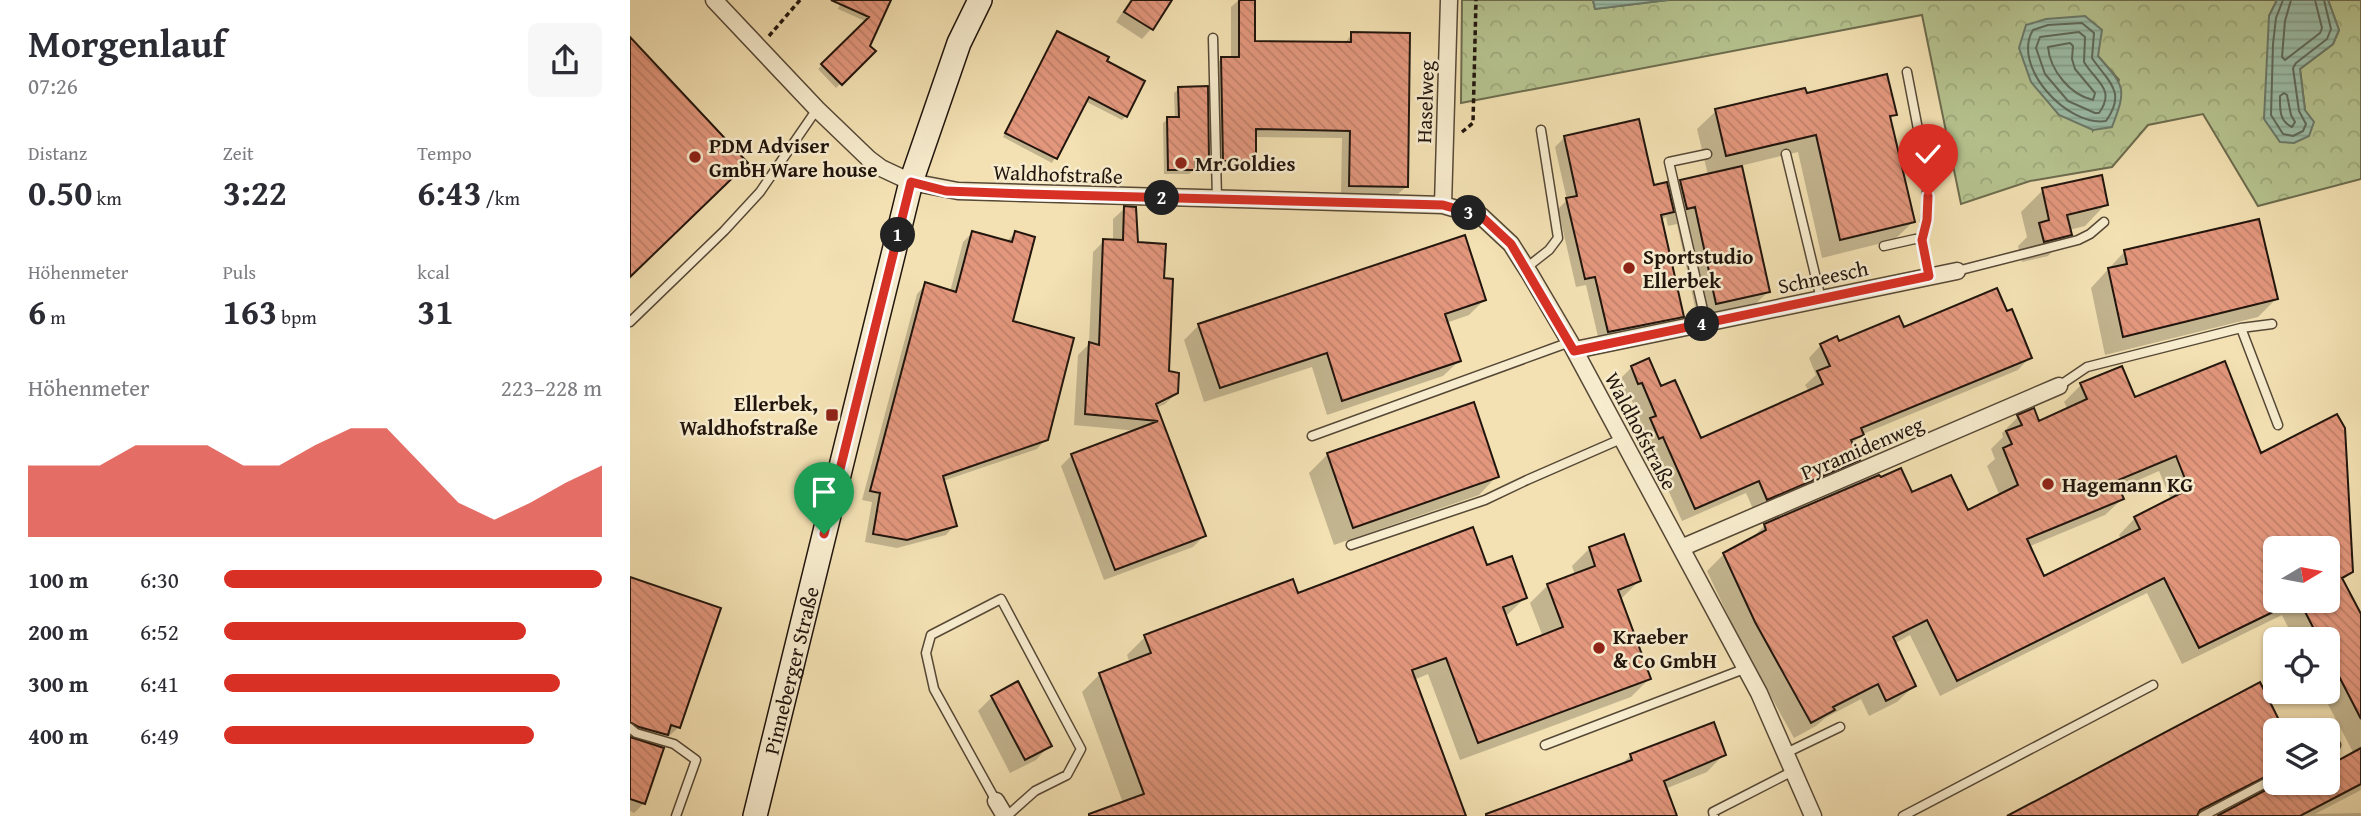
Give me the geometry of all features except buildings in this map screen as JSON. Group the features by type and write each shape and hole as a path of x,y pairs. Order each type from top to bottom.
{"main road":[{"name":"Pinneberger Straße","path":"755,816 911,182 959,43 980,0"}],"street":[{"name":"Waldhofstraße","path":"714,0 817,109 869,159 881,168 911,182 946,191 1443,205 1481,216 1511,244 1572,346 1759,693 1813,816"},
{"name":"Haselweg","path":"1443,205 1450,0"},
{"name":"Schneesch","path":"1572,346 1706,323 1957,271"},
{"name":"Pyramidenweg","path":"1681,548 2059,386"},
{"path":"996,800 1006,816"}],"lane":[{"path":"1213,38 1217,199"},
{"path":"1907,72 1927,176 1927,210 1922,240 1929,276"},
{"path":"630,322 724,231 760,192 817,109"},
{"path":"1526,268 1549,250 1558,238 1541,130"},
{"path":"1706,323 1669,162 1707,154"},
{"path":"1786,154 1821,299"},
{"path":"1957,271 2078,240 2104,222"},
{"path":"1884,246 1922,240"},
{"path":"2059,386 2087,367 2241,328 2272,324"},
{"path":"2241,328 2278,425"},
{"path":"1312,436 1572,346"},
{"path":"1351,545 1485,500 1621,439"},
{"path":"996,800 934,689 926,653 931,635 1001,599 1081,749 1067,775 1035,791 1006,816"},
{"path":"1545,745 1744,669"},
{"path":"1903,816 2153,685"},
{"path":"1786,753 1840,727"},
{"path":"630,728 636,733 674,744 696,760 676,816"},
{"path":"1714,816 1713,812 1793,771"},
{"path":"2203,816 2263,784"}],"path":[{"path":"760,49 800,0"},
{"path":"1445,148 1473,123 1476,0"}],"green space":[{"path":"1462,0 1593,0 1595,9 1668,0 2277,0 2269,16 2305,110 2300,69 2333,44 2339,30 2328,0 2361,0 2361,179 2258,206 2203,114 2148,125 2112,167 2030,181 1961,204 1922,15 1461,103","holes":["2085,16 2098,56 2119,80 2093,130"]}],"water":[{"path":"1593,0 1668,0 1595,9"},
{"path":"2277,0 2328,0 2339,30 2333,44 2300,69 2305,110 2314,122 2309,136 2294,143 2280,142 2264,119 2269,16"},
{"path":"2085,16 2102,30 2098,56 2121,88 2120,104 2112,127 2093,130 2059,115 2031,82 2019,48 2026,25 2046,19"}],"place":[{"name":"PDM Adviser GmbH Ware house","path":"695,157"},
{"name":"Mr.Goldies","path":"1181,163"},
{"name":"Sportstudio Ellerbek","path":"1629,268"},
{"name":"Ellerbek, Waldhofstraße","path":"832,415"},
{"name":"Hagemann KG","path":"2048,484"},
{"name":"Kraeber & Co GmbH","path":"1599,648"}],"route":[{"path":"824,534 911,182 946,191 1443,205 1481,216 1511,244 1574,351 1929,276 1922,240 1927,220 1928,196"}]}
